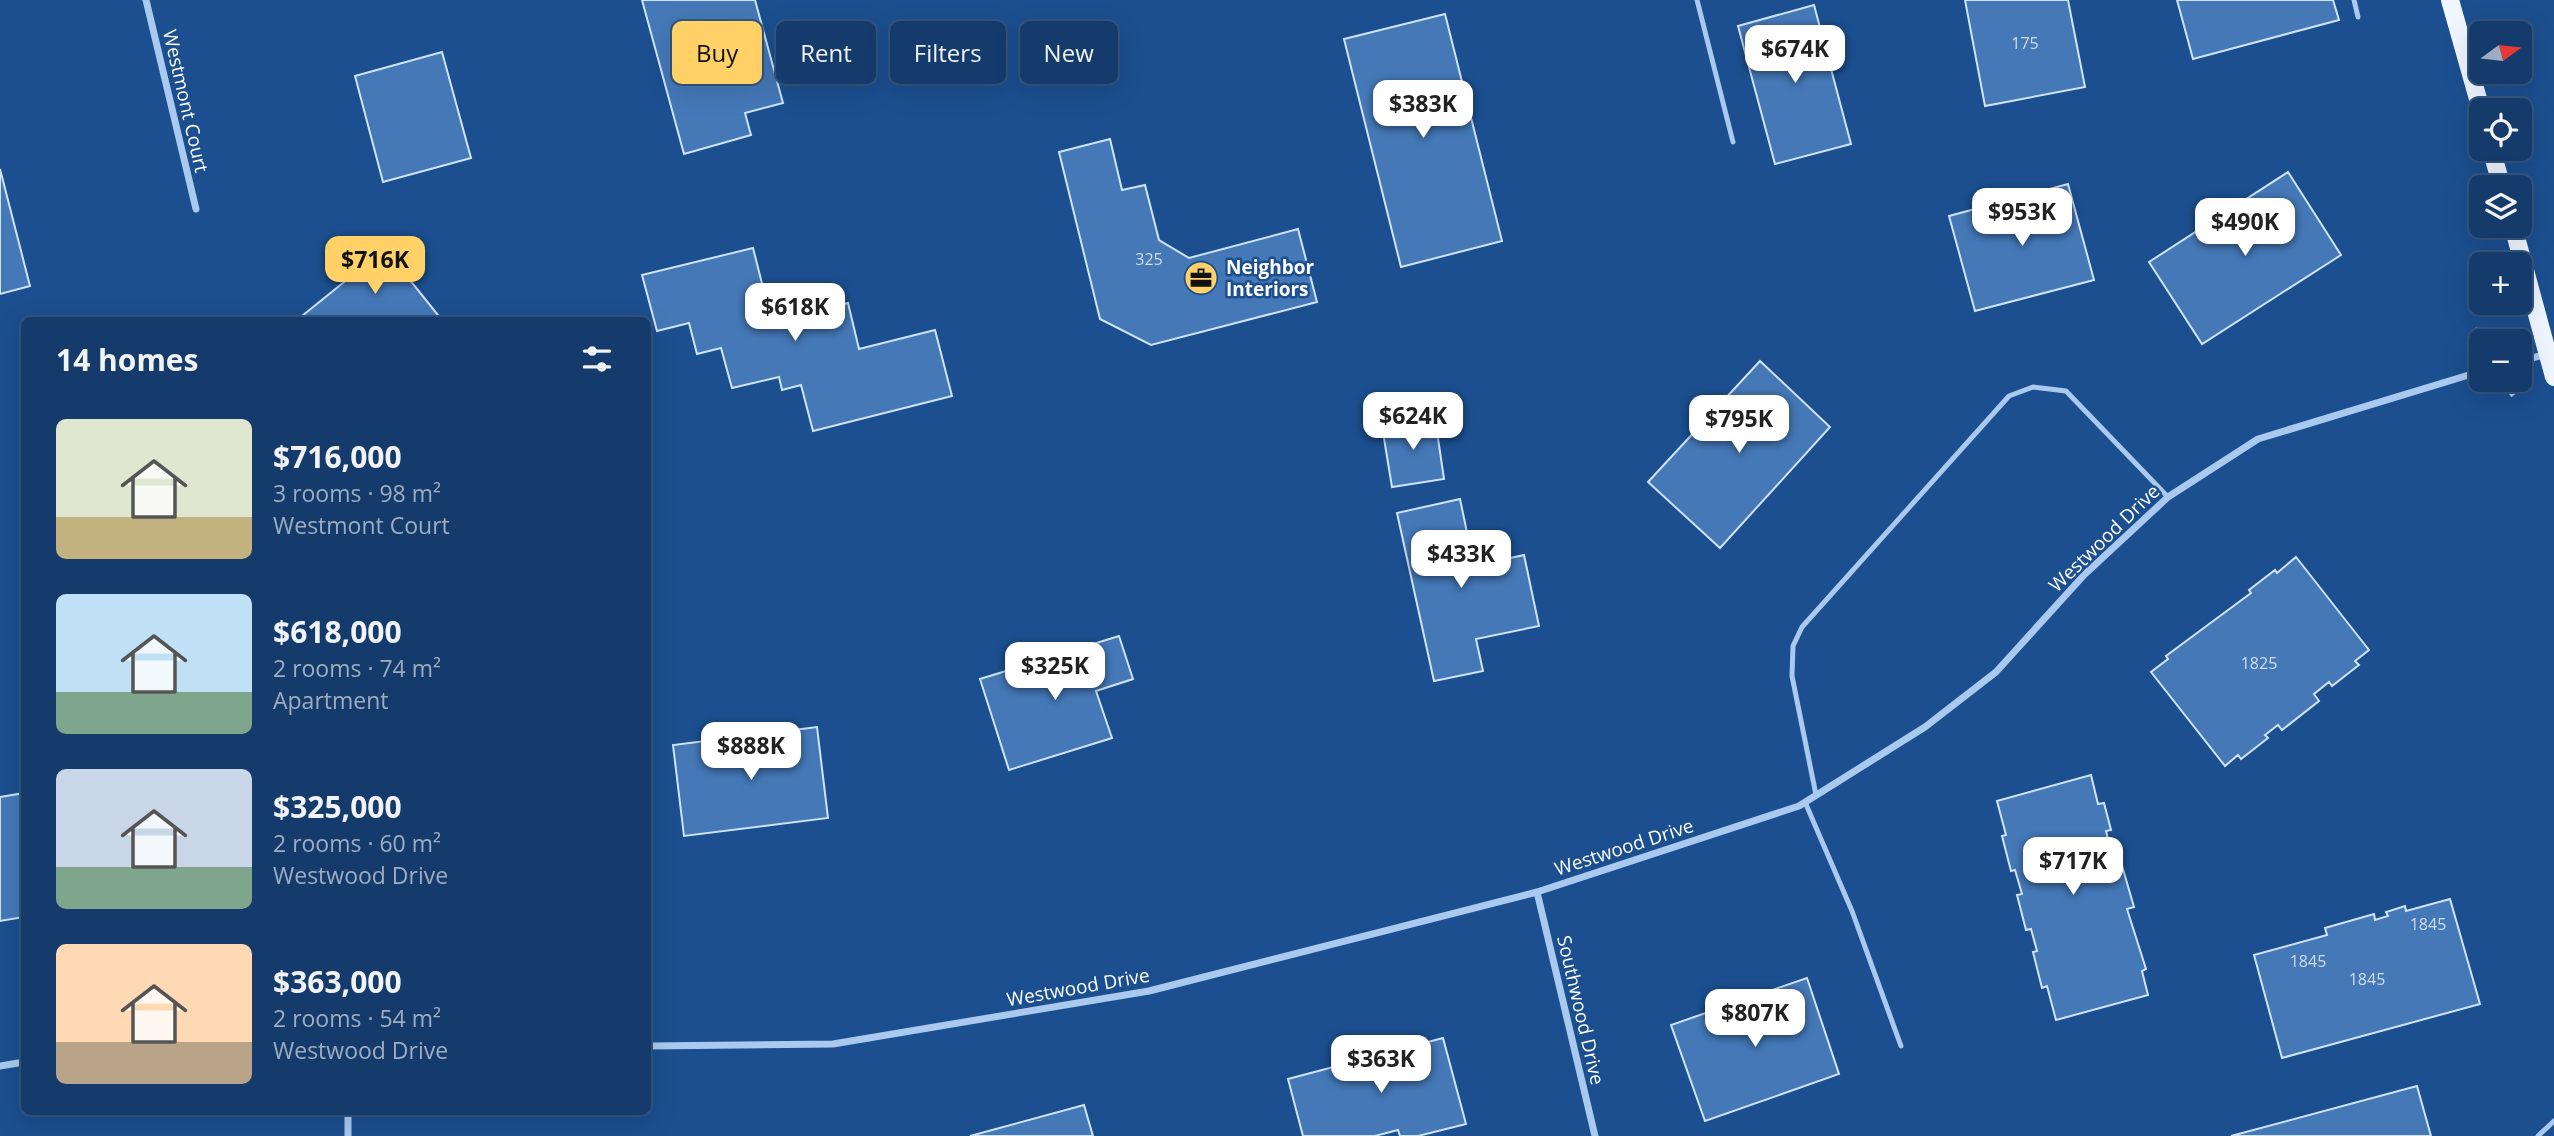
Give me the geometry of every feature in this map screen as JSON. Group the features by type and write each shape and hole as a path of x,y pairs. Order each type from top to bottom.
{"main road":[{"path":"2450,0 2478,98"},
{"path":"2515,238 2554,377"}],"street":[{"name":"Westmont Court","path":"146,0 195,209"},
{"path":"2532,357 2548,354"},
{"name":"Westwood Drive","path":"651,1046 833,1044 1149,991 1537,892 1799,806 1925,727 1996,672 2084,575 2168,497 2258,439 2469,375"},
{"name":"Southwood Drive","path":"1537,892 1595,1136"},
{"path":"0,1066 21,1062"},
{"path":"348,1115 348,1136"}],"lane":[{"path":"1697,0 1732,142"},
{"path":"2354,0 2358,17"},
{"path":"1816,794 1792,676 1793,646 1802,626 2009,396 2033,387 2066,391 2168,497"},
{"path":"1805,802 1852,911 1901,1046"},
{"path":"2538,1136 2554,1121"}],"building":[{"path":"642,0 755,0 761,21 672,21 672,84 762,84 762,26 783,103 745,113 751,135 684,154"},
{"path":"1965,0 2068,0 2085,87 1985,106"},
{"path":"2177,0 2333,0 2339,20 2193,59"},
{"path":"1814,5 1851,144 1775,164 1738,26"},
{"path":"1445,14 1502,241 1401,267 1344,39"},
{"path":"442,52 471,158 383,182 355,76"},
{"path":"1110,139 1122,190 1145,185 1159,240 1189,258 1298,229 1317,302 1151,345 1100,319 1059,152"},
{"path":"0,169 30,286 0,294"},
{"path":"2288,172 2341,255 2202,344 2149,262"},
{"path":"2068,184 2094,280 1975,311 1949,216"},
{"path":"753,248 772,323 848,303 859,349 935,330 952,396 813,431 801,385 782,390 779,377 732,388 721,348 697,354 689,323 657,331 642,275"},
{"path":"385,249 440,317 301,317"},
{"path":"1760,361 1830,427 1720,548 1648,482"},
{"path":"1435,418 1444,479 1392,487 1382,426"},
{"path":"1460,499 1474,566 1524,555 1539,626 1476,639 1483,671 1434,681 1397,513"},
{"path":"2296,557 2369,650 2355,661 2359,665 2332,686 2329,682 2314,694 2319,701 2282,730 2278,725 2265,735 2268,738 2241,759 2238,755 2225,766 2151,672 2168,659 2166,656 2251,593 2249,590 2275,570 2277,573"},
{"path":"1119,636 1133,679 1096,691 1112,738 1009,770 980,679"},
{"path":"817,727 828,818 684,836 673,745"},
{"path":"2091,775 2098,804 2104,803 2111,830 2106,831 2114,863 2121,862 2134,907 2127,909 2146,969 2142,971 2148,995 2056,1020 2047,986 2042,988 2033,952 2037,951 2031,929 2026,930 2017,895 2022,894 2015,870 2011,871 2002,836 2006,835 1997,801"},
{"path":"21,794 21,918 0,921 0,797"},
{"path":"2450,899 2480,1004 2282,1058 2254,955 2327,935 2325,928 2374,914 2375,920 2388,916 2386,912 2405,906 2406,911"},
{"path":"1807,978 1839,1074 1705,1121 1671,1025"},
{"path":"1443,1038 1466,1124 1418,1136 1400,1136 1398,1130 1375,1136 1303,1136 1288,1079"},
{"path":"2417,1086 2431,1136 2231,1136"},
{"path":"1084,1105 1093,1136 970,1136"}],"place":[{"name":"Neighbor Interiors","path":"1201,278"}]}
